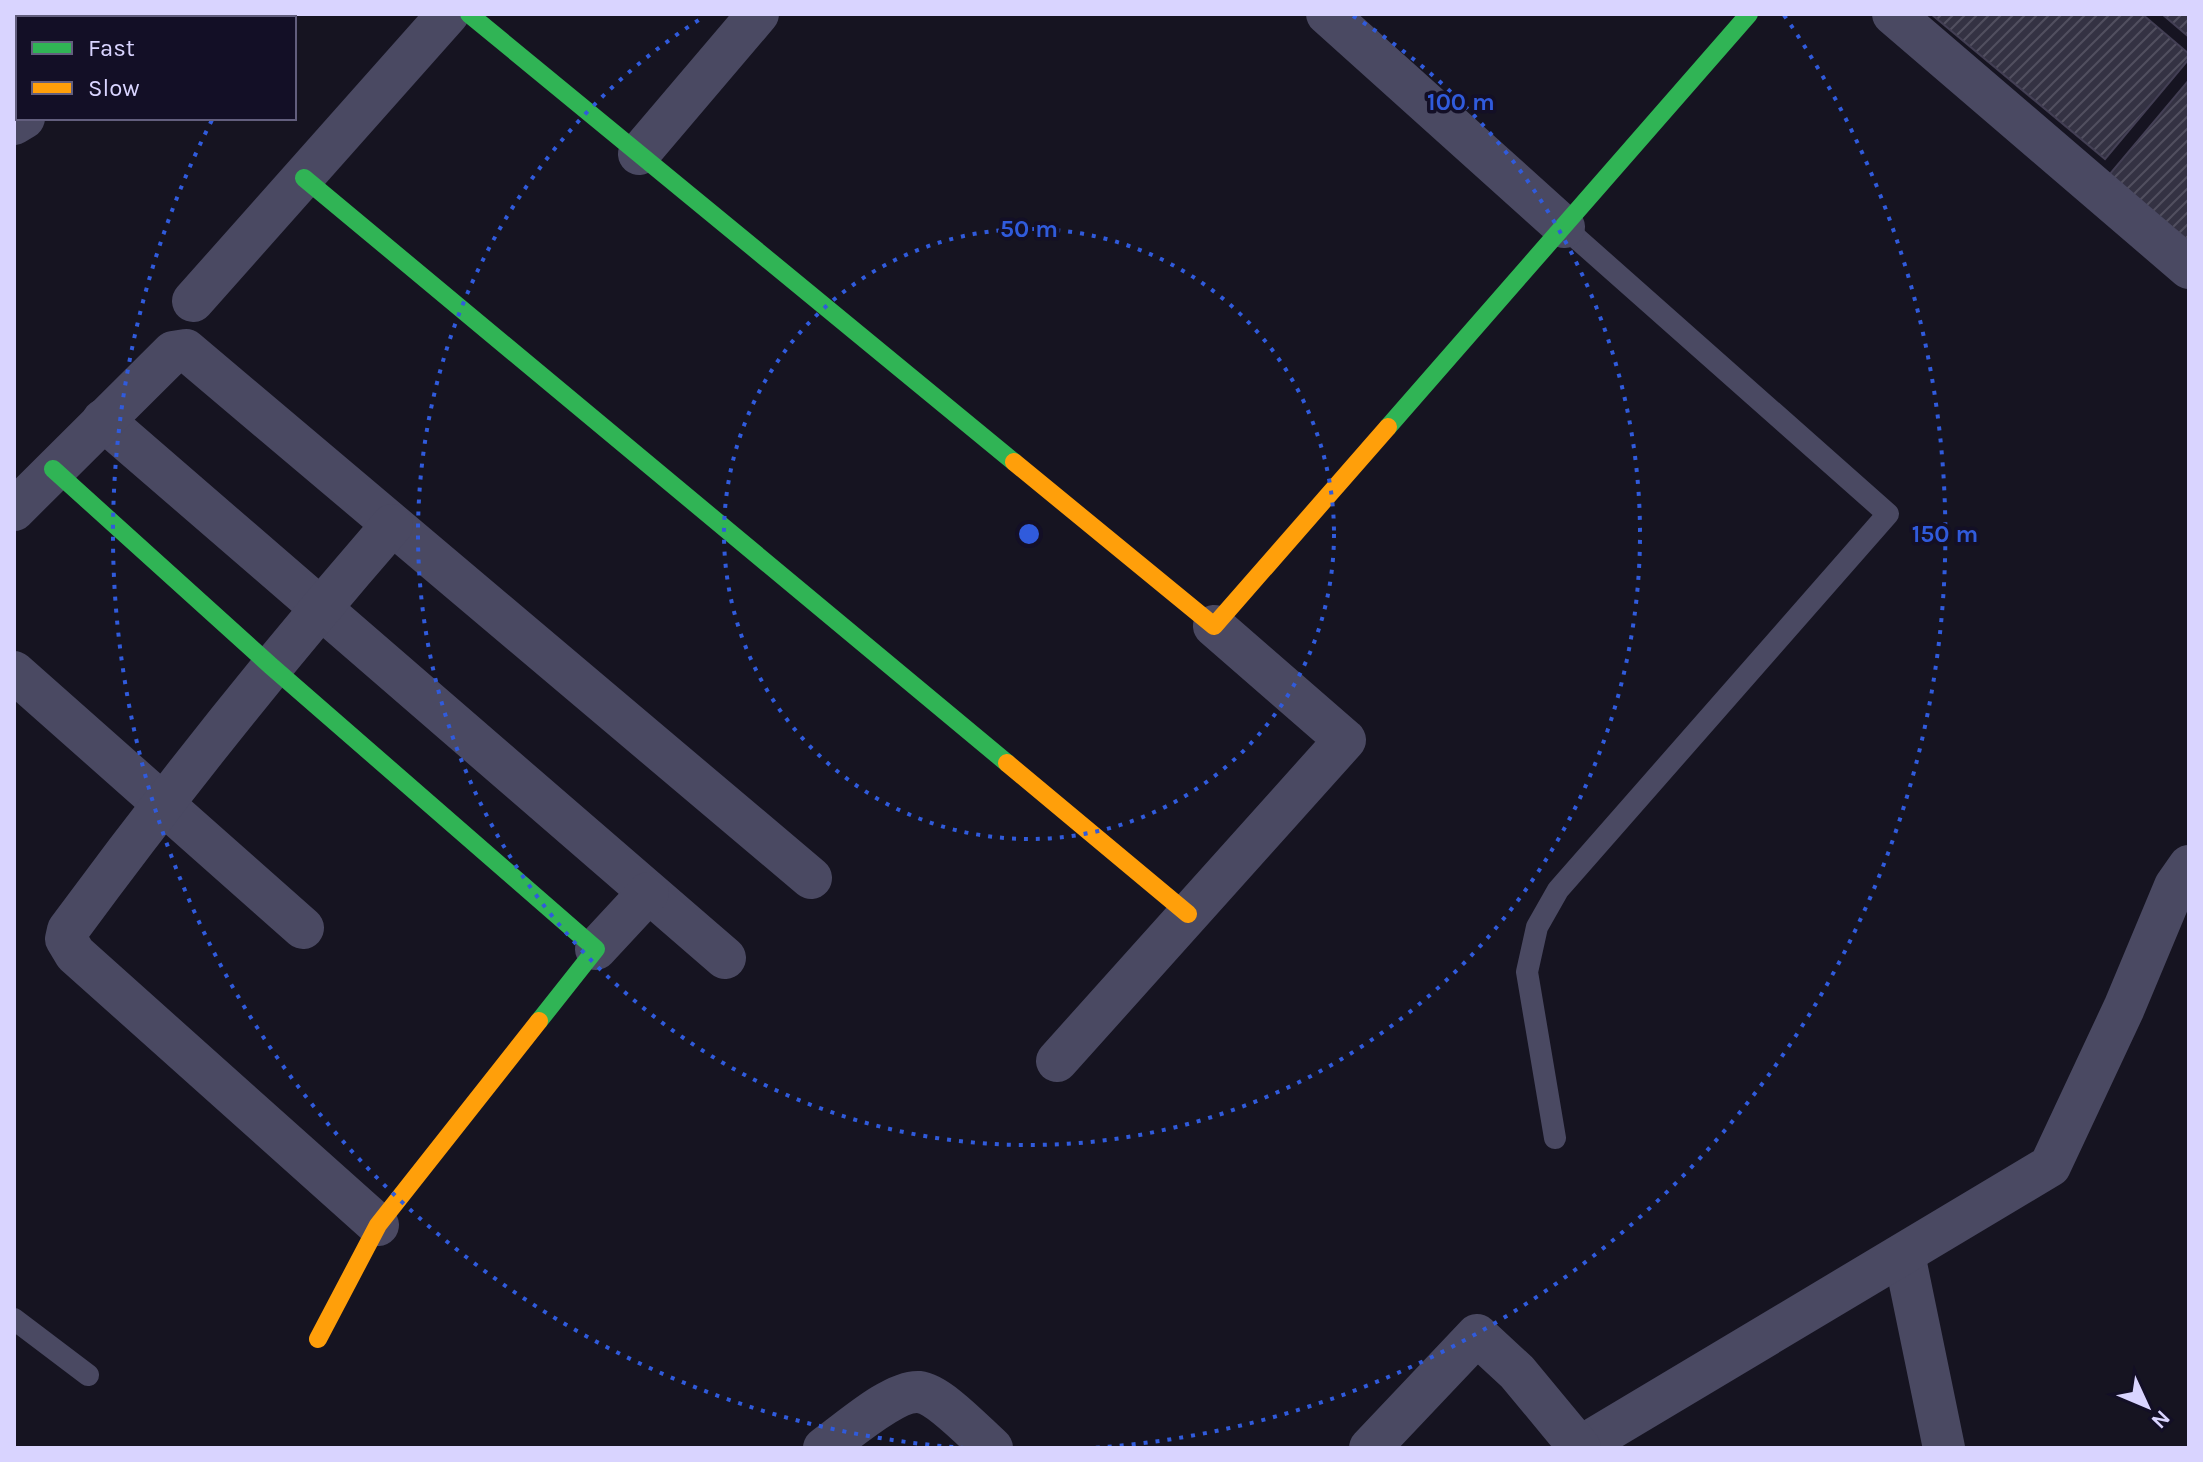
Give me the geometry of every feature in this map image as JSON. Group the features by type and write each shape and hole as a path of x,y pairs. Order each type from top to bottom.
{"street":[{"path":"193,301 448,14"},
{"path":"469,14 1214,626 1345,740 1057,1061"},
{"path":"639,154 758,14"},
{"path":"1327,14 1564,227"},
{"path":"1214,626 1749,14"},
{"path":"1893,14 2189,268"},
{"path":"304,178 1188,914"},
{"path":"14,510 173,352 186,350 811,878"},
{"path":"103,420 725,958"},
{"path":"53,469 271,666 596,949"},
{"path":"378,1225 68,947 68,930 161,803 271,666 392,525"},
{"path":"14,672 303,928"},
{"path":"1370,1448 1477,1335 1517,1372 1581,1448 2050,1166 2124,1008 2175,886 2189,866"},
{"path":"318,1339 378,1225 596,949 648,893"},
{"path":"1904,1254 1944,1448"},
{"path":"824,1448 899,1395 920,1392 934,1398 992,1448"}],"lane":[{"path":"1555,1138 1527,972 1537,927 1572,874 1888,514 1564,227"},
{"path":"14,1319 88,1375"}],"building":[{"path":"1931,14 2142,14 2189,54 2189,59 2105,159"},
{"path":"2162,14 2189,14 2189,37"},
{"path":"2189,80 2189,241 2109,175"}],"traffic: fast":[{"path":"469,14 1014,462"},
{"path":"1388,427 1749,14"},
{"path":"304,178 1007,763"},
{"path":"53,469 271,666 596,949 539,1021"}],"traffic: slow":[{"path":"1014,462 1214,626 1388,427"},
{"path":"1007,763 1188,914"},
{"path":"318,1339 378,1225 539,1021"}]}
